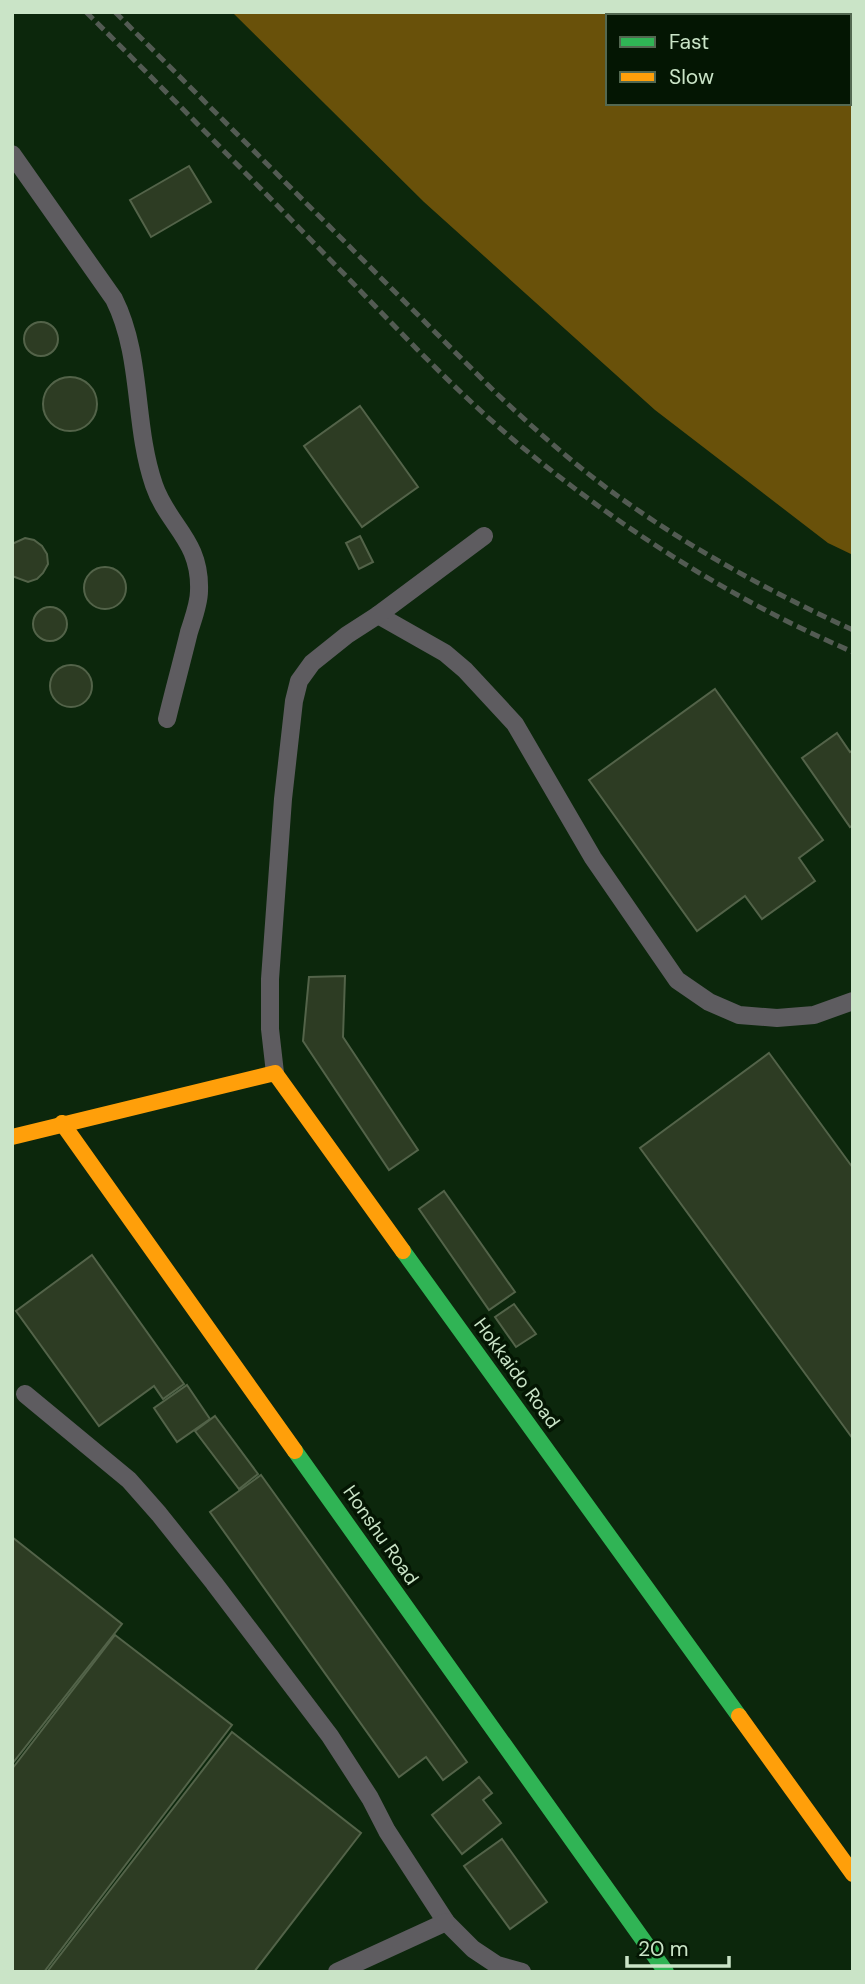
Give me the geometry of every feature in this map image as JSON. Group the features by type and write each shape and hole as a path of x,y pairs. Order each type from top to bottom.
{"street":[{"path":"12,1137 275,1073"},
{"name":"Hokkaido Road","path":"275,1073 853,1874"},
{"name":"Honshu Road","path":"62,1123 666,1972"}],"lane":[{"path":"12,154 114,299 124,318 131,341 148,465 164,506 192,548 198,571 199,593 167,719"},
{"path":"275,1073 270,1029 270,979 283,799 294,701 299,681 312,663 347,635 484,537"},
{"path":"378,615 444,653 466,670 515,724 593,858 677,980 709,1002 739,1015 777,1018 814,1015 853,1002"},
{"path":"25,1394 129,1480 159,1514 330,1736 446,1922 474,1949 497,1965 522,1972"},
{"path":"337,1972 446,1922"}],"shaded area":[{"path":"232,12 853,12 853,555 828,543 655,410 424,202"}],"building":[{"path":"189,166 211,202 151,237 130,200"},
{"path":"41,322 53,327 58,339 53,351 41,356 29,351 24,339 29,327"},
{"path":"70,377 89,385 97,404 89,423 70,431 51,423 43,404 51,385"},
{"path":"360,406 418,487 362,527 304,446"},
{"path":"360,536 373,562 359,569 346,543"},
{"path":"25,538 42,546 47,554 48,564 37,579 28,582 12,576 12,544"},
{"path":"105,567 120,573 126,588 120,603 105,609 90,603 84,588 90,573"},
{"path":"50,607 62,612 67,624 62,636 50,641 38,636 33,624 38,612"},
{"path":"71,665 86,671 92,686 86,701 71,707 56,701 50,686 56,671"},
{"path":"715,689 823,840 799,858 815,881 762,919 745,896 697,931 589,780"},
{"path":"837,733 850,752 853,750 853,825 850,827 802,758"},
{"path":"345,976 343,1037 418,1150 389,1170 303,1041 309,977"},
{"path":"769,1053 853,1168 853,1439 640,1148"},
{"path":"444,1191 515,1292 489,1310 419,1209"},
{"path":"92,1255 184,1384 163,1399 154,1386 99,1426 16,1311"},
{"path":"514,1304 536,1334 516,1347 495,1317"},
{"path":"187,1385 210,1419 177,1442 154,1408"},
{"path":"215,1416 258,1474 239,1489 195,1431"},
{"path":"261,1475 467,1762 443,1780 426,1757 399,1777 210,1512"},
{"path":"12,1537 122,1624 12,1764"},
{"path":"115,1635 232,1725 44,1972 12,1972 12,1769"},
{"path":"232,1732 361,1833 254,1972 47,1972"},
{"path":"479,1777 492,1793 483,1800 501,1823 462,1854 432,1815"},
{"path":"502,1839 547,1902 510,1929 464,1866"}],"railway":[{"path":"86,12 460,392 533,456 608,513 686,565 768,611 853,652"},
{"path":"115,12 495,392 564,454 637,510 697,548 758,583 853,630"}],"traffic: fast":[{"path":"403,1251 739,1716"},
{"path":"295,1451 666,1972"}],"traffic: slow":[{"path":"12,1137 275,1073 403,1251"},
{"path":"62,1123 295,1451"},
{"path":"739,1716 853,1874"}]}
